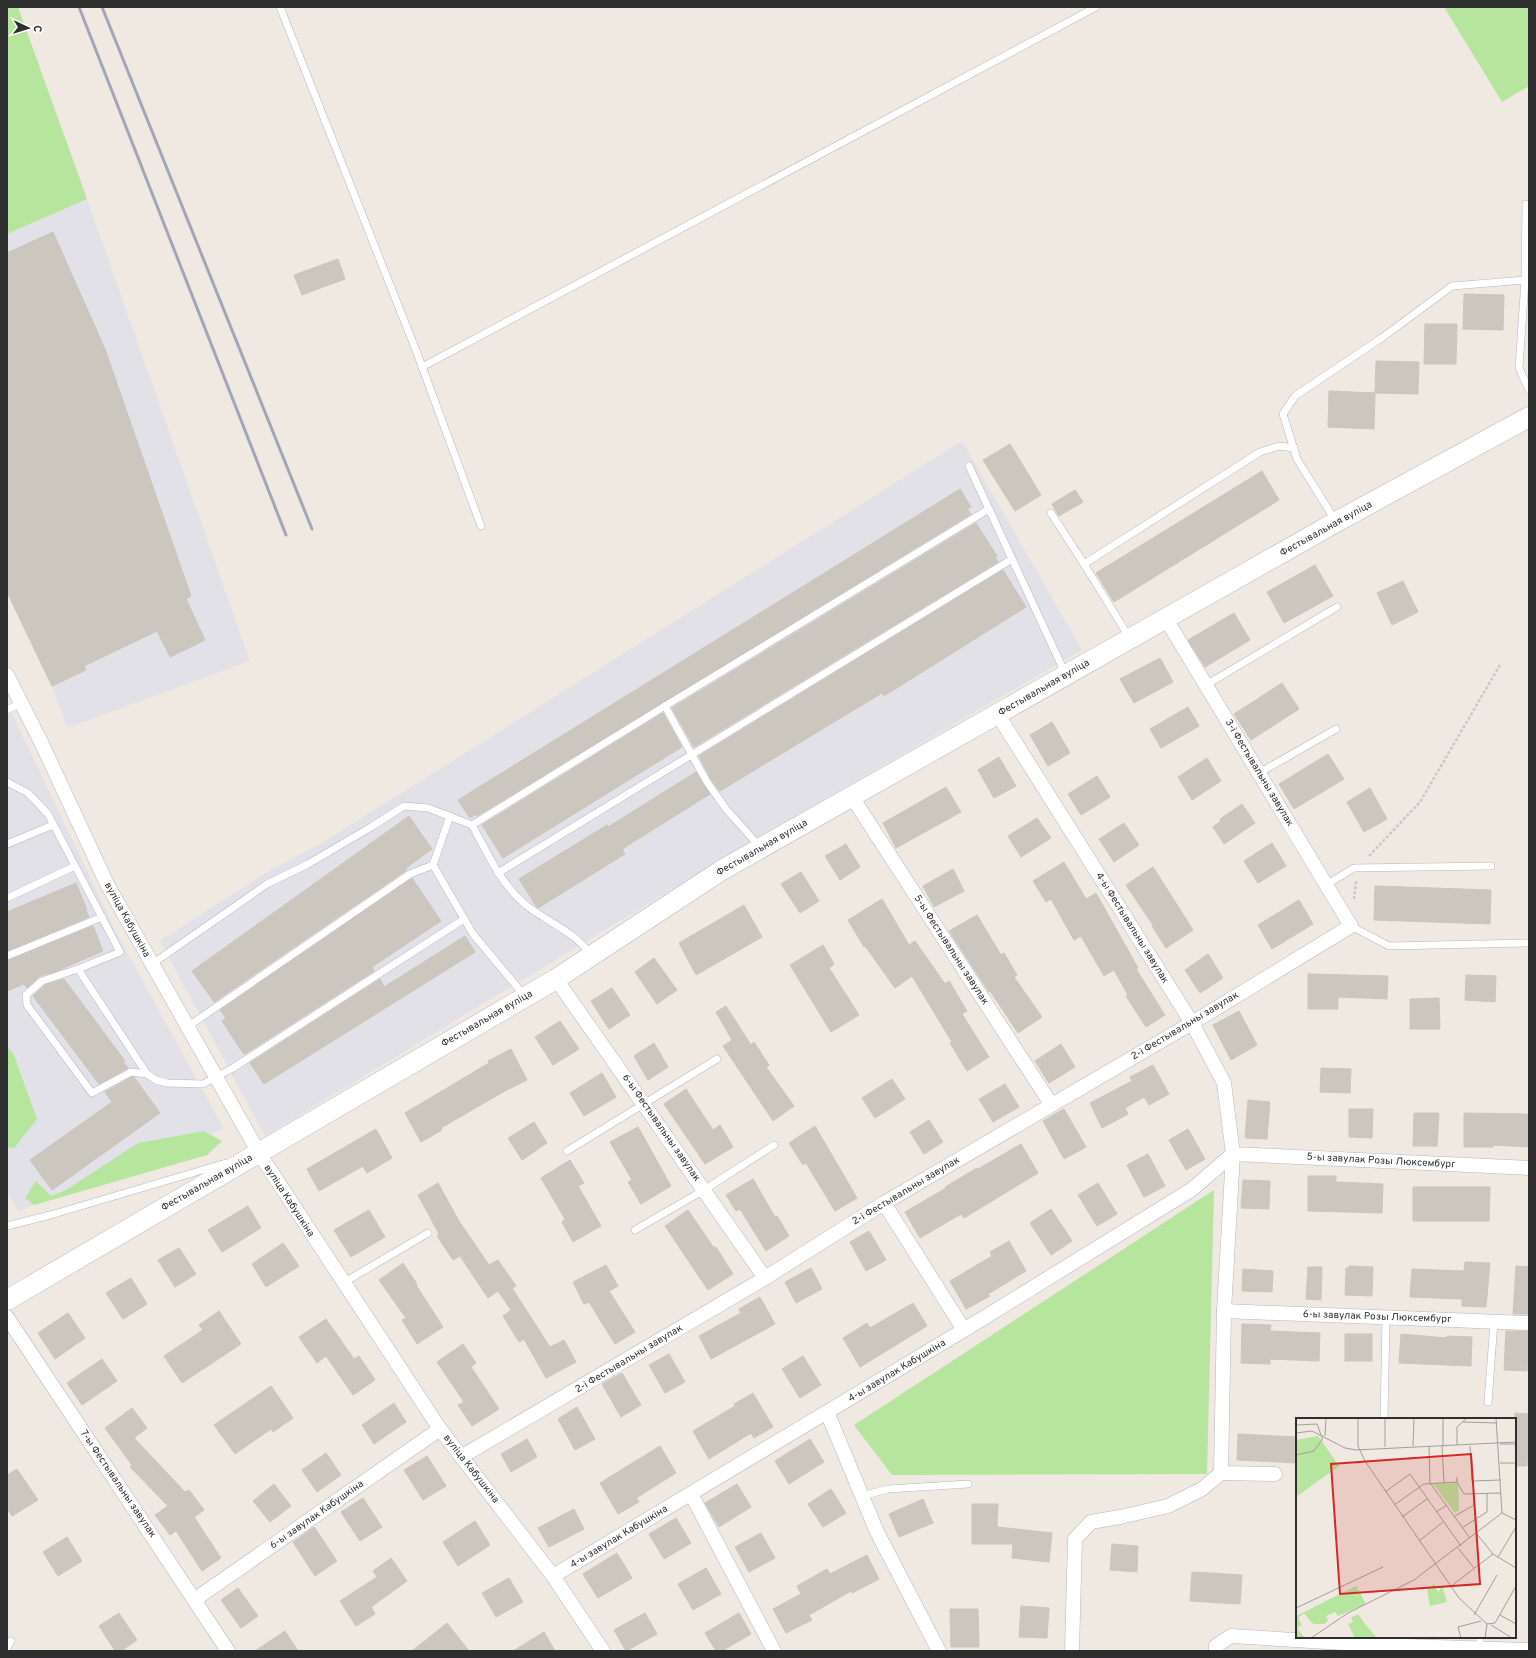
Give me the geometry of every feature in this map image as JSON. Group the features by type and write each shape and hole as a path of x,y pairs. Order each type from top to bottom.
{"street":[{"name":"Фестывальная вуліца","path":"7,1300 556,979 722,870 998,715 1336,522 1529,417"},
{"name":"3-і Фестывальны завулак","path":"1166,619 1351,926"},
{"name":"вуліца Кабушкіна","path":"7,675 107,884 259,1153 440,1429 553,1576 601,1650"},
{"name":"4-ы Фестывальны завулак","path":"998,715 1192,1023 1224,1083 1233,1154 1224,1311 1221,1473"},
{"name":"5-ы Фестывальны завулак","path":"852,797 1050,1104"},
{"name":"2-і Фестывальны завулак","path":"462,1457 765,1278 884,1203 1050,1104 1192,1023 1351,926"},
{"name":"6-ы Фестывальны завулак","path":"556,979 765,1278"},
{"name":"5-ы завулак Розы Люксембург","path":"1233,1154 1529,1168"},
{"name":"4-ы завулак Кабушкіна","path":"553,1576 964,1330 1191,1190 1233,1154"},
{"path":"884,1203 964,1330"},
{"name":"6-ы завулак Розы Люксембург","path":"1224,1311 1529,1323"},
{"name":"7-ы Фестывальны завулак","path":"7,1318 228,1651"},
{"path":"827,1412 878,1532 939,1651"},
{"name":"6-ы завулак Кабушкіна","path":"194,1600 440,1429"},
{"path":"1072,1651 1075,1539 1092,1522 1168,1506 1202,1489 1221,1473 1275,1474"},
{"path":"691,1494 774,1651"},
{"path":"1216,1648 1231,1636 1376,1644 1480,1645 1529,1650"}],"lane":[{"path":"280,7 422,367 481,526"},
{"path":"422,367 1096,7"},
{"path":"1526,204 1525,280 1519,368 1529,390"},
{"path":"1336,522 1297,459 1283,414 1295,396 1383,337 1452,286 1525,280"},
{"path":"1084,564 1260,452 1279,446 1294,448"},
{"path":"969,466 1066,676"},
{"path":"472,825 989,509"},
{"path":"1051,513 1130,640"},
{"path":"498,872 1012,559"},
{"path":"1206,685 1337,607"},
{"path":"7,710 21,703"},
{"path":"665,706 707,782 726,809 761,848"},
{"path":"1259,773 1336,728"},
{"path":"7,782 28,794 48,814 120,952 78,969 42,981 26,994 27,1005 92,1093 131,1072 147,1074"},
{"path":"152,964 267,884 308,864 371,828 404,806 428,808 472,825 503,881 527,905 580,941 592,956"},
{"path":"450,816 433,865 473,934 525,997"},
{"path":"7,844 53,825"},
{"path":"187,1027 410,874 433,865"},
{"path":"7,898 75,866"},
{"path":"1326,885 1354,868 1491,866"},
{"path":"7,956 102,917"},
{"path":"78,969 147,1074 156,1080 166,1083 203,1084 233,1068 464,919"},
{"path":"1351,926 1388,946 1529,943"},
{"path":"566,1151 644,1105 717,1059"},
{"path":"635,1230 704,1190 774,1145"},
{"path":"7,1226 62,1212 259,1153"},
{"path":"343,1283 428,1233"},
{"path":"1384,1418 1386,1318"},
{"path":"1488,1402 1494,1322"},
{"path":"862,1496 888,1489 968,1484"},
{"path":"7,1648 11,1641"}],"path":[{"path":"1351,926 1357,868 1420,802 1500,665"}],"shaded area":[{"path":"87,199 250,661 67,728 52,686 7,592 7,234"},
{"path":"962,441 1082,650 742,847 265,1136 160,941 272,869 317,846"},
{"path":"7,703 118,936 224,1129 19,1211 7,1192"}],"green space":[{"path":"7,7 18,7 87,199 7,234"},
{"path":"1444,7 1529,7 1529,86 1502,102"},
{"path":"7,1047 13,1053 37,1119 14,1148 7,1147"},
{"path":"204,1131 222,1141 207,1155 34,1205 25,1198 36,1181 51,1196 66,1190 138,1143"},
{"path":"1214,1190 1207,1474 892,1475 854,1425"}],"building":[{"path":"53,232 105,349 191,596 186,599 205,640 170,657 157,631 84,666 86,670 52,686 7,592 7,253"},
{"path":"338,259 345,279 302,295 294,275"},
{"path":"1464,294 1504,295 1503,330 1463,329"},
{"path":"1425,324 1457,324 1456,364 1424,364"},
{"path":"1376,361 1419,362 1418,394 1375,393"},
{"path":"1329,391 1375,393 1374,429 1328,427"},
{"path":"1010,444 1041,495 1015,511 983,460"},
{"path":"1262,471 1279,500 1114,602 1096,573"},
{"path":"960,489 971,507 967,509 971,514 477,816 476,814 470,818 458,800"},
{"path":"1075,490 1083,502 1059,516 1052,504"},
{"path":"976,523 997,556 995,557 998,562 694,747 672,708"},
{"path":"1315,565 1333,596 1284,623 1267,592"},
{"path":"1003,570 1026,607 884,696 882,693 720,791 718,789 699,756"},
{"path":"1403,581 1418,612 1392,625 1377,593"},
{"path":"1234,613 1250,640 1205,667 1188,640"},
{"path":"1160,658 1173,682 1134,703 1120,679"},
{"path":"1282,683 1299,709 1251,740 1234,714"},
{"path":"1188,707 1199,726 1161,748 1150,729"},
{"path":"663,713 682,747 503,858 482,825"},
{"path":"1052,722 1070,753 1048,766 1030,735"},
{"path":"1328,754 1344,779 1294,809 1279,784"},
{"path":"999,757 1016,786 994,798 978,770"},
{"path":"1207,758 1221,781 1192,800 1178,777"},
{"path":"696,772 710,794 622,849 625,854 538,908 536,906 519,879 607,825 608,827"},
{"path":"1097,776 1110,797 1081,815 1068,794"},
{"path":"946,787 961,812 896,848 883,823"},
{"path":"1370,788 1387,819 1364,832 1347,802"},
{"path":"1242,804 1255,823 1224,844 1213,827 1221,821 1220,819"},
{"path":"409,816 432,849 406,868 407,870 214,1002 192,971"},
{"path":"1037,818 1051,838 1021,857 1008,836"},
{"path":"1124,823 1139,845 1114,862 1099,839"},
{"path":"1272,843 1286,866 1258,883 1244,861"},
{"path":"846,844 860,867 840,880 825,856"},
{"path":"1064,862 1086,899 1096,893 1138,968 1136,969 1165,1015 1146,1027 1126,996 1128,995 1114,970 1104,976 1081,936 1074,940 1051,899 1046,902 1033,881"},
{"path":"1153,867 1193,930 1166,948 1152,926 1153,925 1126,885"},
{"path":"953,869 964,891 934,907 923,886"},
{"path":"801,872 819,901 800,913 781,884"},
{"path":"412,878 441,921 372,967 374,971 245,1054 243,1053 222,1021 226,1018 220,1010"},
{"path":"76,883 89,917 7,951 7,912"},
{"path":"1375,886 1491,890 1490,924 1374,920"},
{"path":"882,899 909,945 915,941 945,984 949,981 967,1011 962,1014 989,1057 967,1071 950,1043 952,1042 912,976 895,988 865,946 864,947 848,920"},
{"path":"1299,900 1313,924 1272,949 1258,925"},
{"path":"744,905 762,937 696,975 679,943"},
{"path":"977,915 1001,955 1004,953 1017,975 1014,977 1042,1017 1018,1033 949,931"},
{"path":"93,926 103,951 57,971 40,976 27,988 24,984 7,991 7,961"},
{"path":"465,936 475,952 264,1084 250,1063 380,979 384,987"},
{"path":"823,945 834,964 829,968 859,1015 831,1032 790,965"},
{"path":"1208,954 1223,978 1200,993 1185,970"},
{"path":"654,958 677,990 657,1004 635,972"},
{"path":"1308,974 1388,976 1387,999 1338,997 1338,1009 1308,1009"},
{"path":"1466,975 1496,976 1495,1002 1465,1000"},
{"path":"64,979 125,1061 123,1062 128,1068 99,1084 33,996 45,985"},
{"path":"612,988 630,1015 609,1029 591,1001"},
{"path":"1439,998 1440,1029 1410,1029 1410,999"},
{"path":"726,1006 751,1045 754,1042 769,1065 766,1067 794,1106 773,1121 723,1046 732,1040 716,1012"},
{"path":"1239,1011 1257,1045 1231,1060 1213,1025"},
{"path":"560,1021 579,1049 553,1065 535,1037"},
{"path":"654,1043 668,1067 648,1080 634,1056"},
{"path":"1061,1044 1075,1067 1049,1083 1035,1061"},
{"path":"511,1049 527,1080 503,1092 441,1128 442,1130 421,1142 405,1113 489,1063 488,1061"},
{"path":"1153,1065 1169,1094 1149,1105 1144,1097 1125,1108 1128,1114 1102,1128 1090,1103 1132,1081 1130,1077"},
{"path":"1321,1068 1351,1069 1350,1093 1320,1092"},
{"path":"602,1073 616,1097 584,1116 570,1093"},
{"path":"134,1077 160,1113 52,1190 30,1160 112,1102 105,1092"},
{"path":"892,1079 905,1099 875,1118 862,1098"},
{"path":"1005,1084 1019,1107 993,1122 979,1099"},
{"path":"686,1089 713,1130 720,1125 733,1147 705,1164 664,1104"},
{"path":"1248,1100 1270,1102 1267,1139 1245,1138"},
{"path":"1064,1109 1086,1147 1064,1159 1043,1121"},
{"path":"1349,1109 1373,1109 1372,1138 1349,1137"},
{"path":"1414,1113 1439,1113 1437,1146 1413,1146"},
{"path":"1464,1113 1529,1114 1529,1147 1493,1145 1493,1147 1464,1147"},
{"path":"929,1120 943,1142 924,1154 910,1132"},
{"path":"534,1122 547,1143 522,1160 508,1138"},
{"path":"815,1126 857,1198 835,1211 806,1163 803,1165 789,1143"},
{"path":"638,1127 671,1186 641,1204 628,1182 632,1180 610,1142"},
{"path":"376,1129 392,1158 367,1173 363,1166 319,1191 307,1169"},
{"path":"1188,1129 1205,1159 1186,1170 1169,1140"},
{"path":"1021,1144 1038,1173 964,1218 961,1214 920,1238 905,1212 977,1168 978,1169"},
{"path":"1148,1154 1165,1186 1144,1197 1127,1165"},
{"path":"570,1160 584,1183 578,1186 601,1226 573,1242 562,1222 565,1219 541,1178"},
{"path":"1308,1176 1336,1176 1336,1182 1383,1184 1382,1213 1308,1211"},
{"path":"753,1179 775,1217 777,1216 789,1236 766,1251 740,1209 736,1211 726,1195"},
{"path":"1243,1180 1270,1181 1269,1209 1241,1208"},
{"path":"438,1183 459,1221 489,1265 498,1260 516,1286 512,1288 550,1347 564,1340 576,1362 546,1378 524,1339 519,1342 503,1316 511,1310 498,1291 488,1298 460,1256 453,1260 437,1236 439,1234 418,1195"},
{"path":"1098,1183 1117,1214 1097,1226 1078,1195"},
{"path":"1413,1187 1490,1187 1489,1221 1413,1221"},
{"path":"248,1206 261,1228 222,1252 208,1230"},
{"path":"1051,1209 1072,1241 1051,1255 1030,1223"},
{"path":"369,1210 385,1237 351,1257 334,1230"},
{"path":"688,1210 714,1248 716,1247 733,1274 708,1290 665,1226"},
{"path":"869,1231 886,1260 866,1271 850,1242"},
{"path":"1009,1241 1026,1271 988,1294 990,1296 966,1309 950,1281 992,1256 990,1252"},
{"path":"283,1243 299,1266 266,1287 252,1264"},
{"path":"179,1248 196,1274 175,1287 158,1260"},
{"path":"1465,1262 1490,1263 1486,1307 1462,1306 1462,1299 1410,1297 1412,1269 1464,1271"},
{"path":"403,1263 443,1327 417,1344 402,1320 406,1318 379,1280"},
{"path":"606,1265 618,1286 609,1291 635,1332 615,1344 589,1302 584,1304 573,1282"},
{"path":"1349,1266 1373,1267 1372,1296 1345,1295 1346,1268"},
{"path":"1516,1266 1529,1267 1529,1314 1513,1314"},
{"path":"1308,1267 1322,1267 1321,1300 1306,1299"},
{"path":"811,1268 822,1289 796,1303 785,1282"},
{"path":"1243,1269 1273,1271 1272,1292 1242,1291"},
{"path":"131,1278 147,1304 123,1319 106,1293"},
{"path":"760,1297 775,1324 711,1359 699,1336 741,1313 739,1309"},
{"path":"913,1303 927,1326 860,1367 843,1338 867,1323 870,1328"},
{"path":"219,1311 241,1344 182,1383 164,1356 203,1330 199,1325"},
{"path":"68,1313 85,1338 55,1359 38,1333"},
{"path":"326,1319 354,1359 359,1356 375,1380 353,1395 326,1356 317,1363 299,1337"},
{"path":"1242,1324 1271,1325 1270,1331 1320,1333 1319,1361 1270,1359 1270,1364 1241,1363"},
{"path":"1506,1331 1529,1331 1527,1371 1504,1370"},
{"path":"1345,1334 1372,1334 1372,1361 1345,1361"},
{"path":"1401,1334 1447,1338 1447,1336 1472,1337 1471,1366 1399,1363"},
{"path":"463,1344 476,1363 471,1367 499,1409 472,1426 458,1405 464,1402 437,1362"},
{"path":"669,1354 685,1382 665,1393 649,1365"},
{"path":"803,1356 821,1385 800,1398 782,1369"},
{"path":"102,1359 117,1381 82,1405 67,1383"},
{"path":"622,1373 641,1405 621,1417 602,1384"},
{"path":"271,1386 293,1418 273,1432 271,1429 235,1454 214,1425"},
{"path":"753,1393 773,1427 754,1438 751,1433 709,1459 693,1431 735,1406 734,1404"},
{"path":"394,1403 406,1422 374,1444 362,1425"},
{"path":"577,1407 595,1439 575,1450 558,1419"},
{"path":"132,1408 147,1428 134,1438 185,1492 189,1490 204,1510 194,1517 221,1558 202,1571 176,1531 170,1535 155,1515 168,1506 130,1467 132,1465 105,1428"},
{"path":"1515,1413 1529,1414 1527,1466 1516,1466"},
{"path":"1238,1434 1296,1437 1296,1463 1237,1460"},
{"path":"527,1439 537,1457 511,1472 501,1454"},
{"path":"810,1439 824,1462 789,1484 775,1461"},
{"path":"660,1446 676,1473 636,1498 639,1502 618,1514 600,1483"},
{"path":"326,1453 341,1475 317,1492 302,1470"},
{"path":"427,1456 446,1486 423,1500 404,1470"},
{"path":"17,1469 38,1500 12,1516 7,1508 7,1475"},
{"path":"274,1484 291,1506 270,1522 253,1501"},
{"path":"737,1484 751,1507 719,1527 705,1503"},
{"path":"831,1489 846,1513 823,1527 808,1504"},
{"path":"363,1498 382,1527 360,1541 341,1512"},
{"path":"923,1499 933,1523 899,1537 889,1514"},
{"path":"972,1504 998,1504 997,1527 1052,1533 1049,1562 1012,1558 1013,1544 972,1544"},
{"path":"574,1509 584,1529 549,1547 538,1528"},
{"path":"676,1518 691,1543 664,1559 649,1534"},
{"path":"475,1521 490,1545 458,1566 443,1542"},
{"path":"314,1527 337,1561 315,1576 293,1542"},
{"path":"761,1533 775,1558 749,1572 735,1547"},
{"path":"67,1537 82,1561 58,1576 43,1552"},
{"path":"1112,1544 1138,1546 1137,1572 1110,1570"},
{"path":"617,1553 632,1578 598,1598 583,1574"},
{"path":"867,1555 879,1579 852,1593 851,1591 809,1615 812,1620 786,1633 773,1609 801,1594 797,1586 827,1569 830,1574"},
{"path":"391,1558 407,1581 371,1607 375,1614 356,1626 340,1601 377,1577 373,1571"},
{"path":"706,1568 721,1594 693,1610 678,1584"},
{"path":"1192,1572 1242,1575 1240,1604 1190,1601"},
{"path":"509,1578 523,1602 496,1617 482,1593"},
{"path":"238,1588 258,1616 241,1628 221,1600"},
{"path":"1021,1606 1049,1608 1047,1638 1019,1637"},
{"path":"950,1609 978,1609 979,1647 951,1647"},
{"path":"119,1613 137,1640 121,1651 115,1651 99,1626"},
{"path":"645,1613 657,1634 626,1651 614,1630"},
{"path":"739,1613 751,1634 722,1651 716,1651 705,1633"},
{"path":"447,1623 469,1651 412,1651"},
{"path":"285,1631 298,1651 255,1651"},
{"path":"544,1632 555,1651 513,1651"}],"railway":[{"path":"79,7 286,535"},
{"path":"102,7 312,529"}]}
